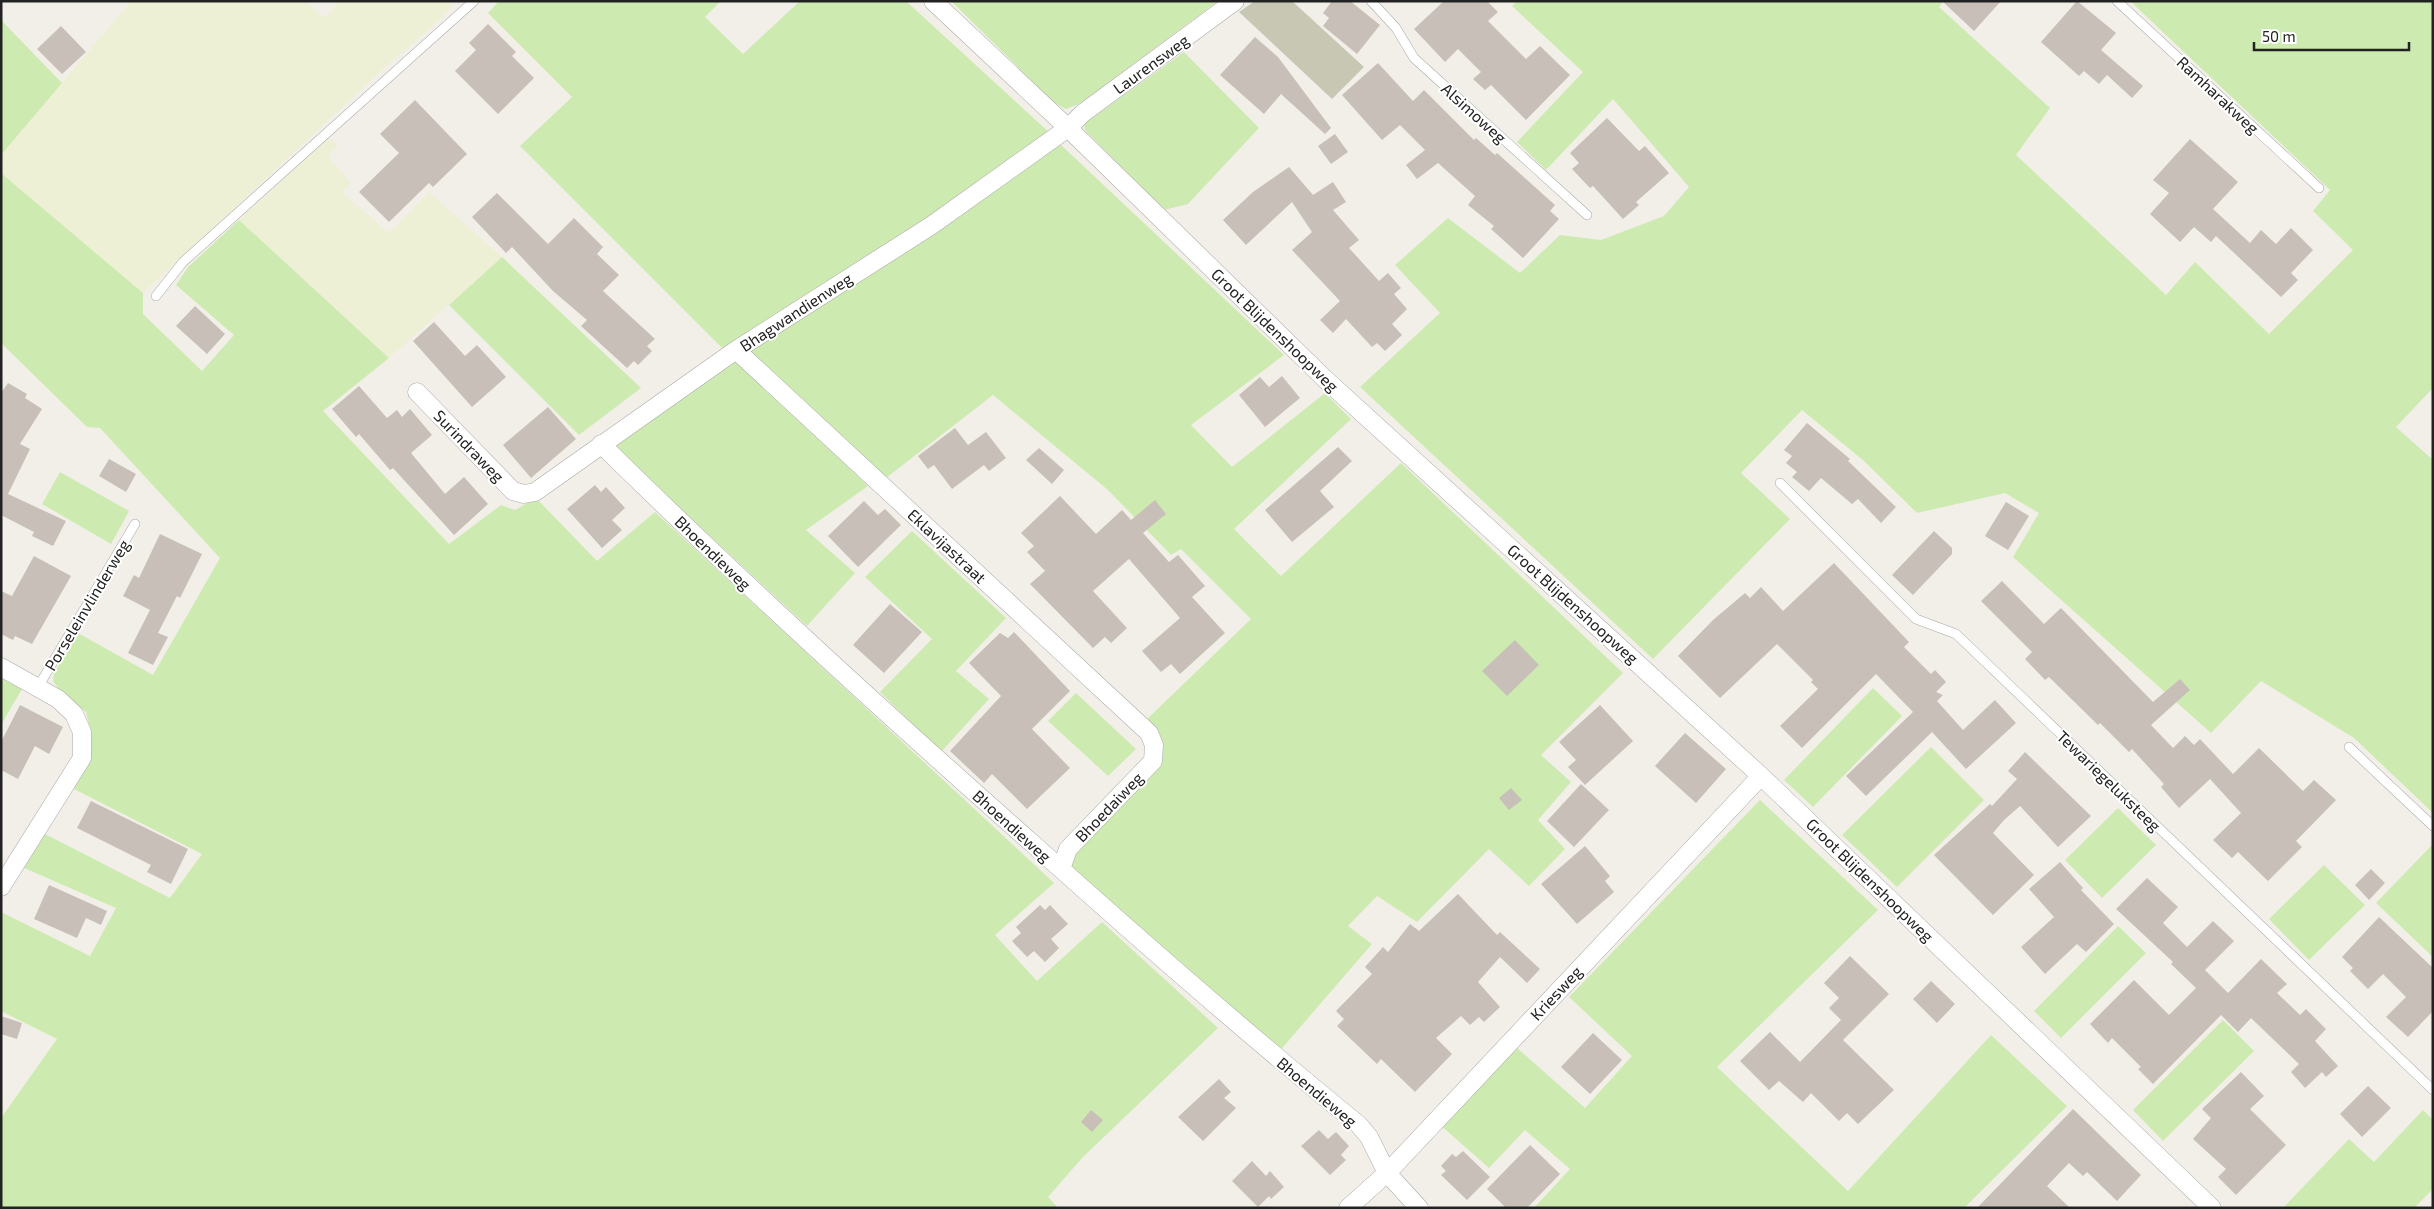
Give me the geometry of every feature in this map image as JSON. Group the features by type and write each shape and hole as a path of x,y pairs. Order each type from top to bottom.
{"street":[{"name":"Groot Blijdenshoopweg","path":"933,1 1068,128 1325,379 1761,776 2212,1208"},
{"name":"Laurensweg","path":"1068,128 1083,114 1235,1"},
{"name":"Bhagwandienweg","path":"524,494 535,492 736,350 932,225 1068,128"},
{"name":"Eklavijastraat","path":"736,350 1149,733 1154,745"},
{"name":"Surindraweg","path":"417,392 513,491 524,494"},
{"name":"Bhoendieweg","path":"601,444 726,567 926,750 1248,1034 1359,1125 1369,1137 1388,1172 1419,1208"},
{"path":"1,667 38,687 74,714 82,732 82,758 1,887"},
{"name":"Bhoedaiweg","path":"1061,869 1068,849 1153,761 1154,745"},
{"name":"Kriesweg","path":"1348,1208 1388,1172 1761,776"}],"lane":[{"path":"156,296 183,262 474,1"},
{"name":"Alsimoweg","path":"1371,1 1396,28 1414,58 1587,216"},
{"name":"Ramharakweg","path":"2117,1 2319,188"},
{"name":"Tewariegeluksteeg","path":"1780,483 1910,615 1956,634 2433,1090"},
{"name":"Porseleinvlinderweg","path":"38,687 135,524"},
{"path":"2349,747 2433,826"}],"shaded area":[{"path":"131,1 305,1 324,18 340,1 455,1 444,16 393,60 143,293 1,173 1,155"},
{"path":"1255,1 1292,1 1364,67 1332,99 1239,12"},
{"path":"329,137 338,146 328,157 351,182 342,192 389,233 429,192 502,257 389,358 239,220"}],"green space":[{"path":"499,1 721,1 705,17 743,54 800,1 906,1 1051,134 928,219 723,349 520,146 572,97 488,13"},
{"path":"951,1 1218,1 1081,103 1066,109 1053,102"},
{"path":"1517,1 1944,1 1939,7 2050,108 2016,155 2166,295 2195,262 2269,334 2353,250 2313,211 2330,190 2130,1 2433,1 2433,388 2396,427 2433,460 2433,813 2354,738 2261,681 2211,733 2013,557 2039,513 2005,493 1917,513 1864,461 1802,410 1741,473 1790,519 1653,659 1360,387 1440,313 1395,265 1448,218 1520,273 1560,235 1601,240 1664,216 1689,187 1613,99 1546,170 1517,142 1583,72 1512,6"},
{"path":"1,20 62,83 1,155"},
{"path":"1184,52 1259,128 1188,204 1164,210 1085,130 1084,124"},
{"path":"1060,144 1284,355 1191,425 1232,467 1325,393 1351,419 1234,529 1281,576 1401,463 1623,673 1541,755 1571,782 1538,820 1565,849 1529,886 1489,849 1417,922 1377,896 1348,926 1372,944 1277,1054 1064,869 1066,851 1160,759 1160,737 1144,722 1251,619 1181,549 1171,555 1108,490 993,395 886,478 749,352"},
{"path":"1,173 143,293 143,314 202,371 234,335 176,285 188,267 239,220 389,358 323,411 449,544 501,505 515,510 536,498 597,561 655,512 1054,883 995,935 1037,981 1102,922 1218,1028 1083,1157 1048,1197 1058,1208 1,1208 1,1118 57,1039 1,1011 1,912 90,956 116,908 22,867 43,833 170,898 202,854 70,787 89,760 91,734 86,712 62,694 53,681 54,673 78,633 153,675 220,558 100,428 87,427 1,343"},
{"path":"502,257 641,388 579,435 449,305"},
{"path":"737,360 868,486 806,530 855,573 807,626 613,446"},
{"path":"60,472 129,511 111,544 42,504"},
{"path":"912,531 1006,618 956,671 989,699 941,752 880,692 932,639 865,577"},
{"path":"1,678 22,689 1,725"},
{"path":"1873,688 1902,716 1813,807 1784,780"},
{"path":"1076,693 1136,749 1108,776 1048,721"},
{"path":"1931,747 1984,800 1897,887 1842,835"},
{"path":"1760,800 1878,910 1717,1067 1848,1191 1991,1035 2067,1106 1964,1208 1534,1208 1570,1169 1525,1130 1489,1168 1438,1123 1515,1046 1585,1108 1632,1056 1569,997"},
{"path":"2118,808 2156,845 2102,898 2065,860"},
{"path":"2433,844 2433,957 2376,903"},
{"path":"2324,865 2365,905 2309,960 2269,919"},
{"path":"2118,926 2146,953 2061,1038 2034,1011"},
{"path":"2223,1020 2254,1051 2163,1141 2133,1110"},
{"path":"2423,1110 2433,1120 2433,1189 2414,1208 2283,1208 2349,1139 2374,1162"}],"building":[{"path":"1332,1 1350,1 1380,25 1357,54 1323,26 1329,18 1323,13"},
{"path":"1444,1 1487,1 1498,12 1488,21 1526,59 1540,46 1570,75 1526,120 1491,85 1485,90 1473,79 1481,72 1458,49 1445,62 1414,29"},
{"path":"1942,1 2001,1 1974,31"},
{"path":"2077,1 2116,33 2101,50 2143,86 2132,98 2107,75 2099,84 2084,71 2079,76 2041,42"},
{"path":"488,24 516,52 512,56 534,78 498,114 455,71 476,50 469,43"},
{"path":"61,26 86,52 62,74 37,49"},
{"path":"1255,37 1278,57 1331,128 1325,134 1281,94 1264,114 1220,75"},
{"path":"1378,63 1413,101 1424,90 1474,140 1476,138 1495,155 1497,153 1555,205 1550,211 1559,219 1523,258 1491,229 1494,226 1468,205 1475,196 1438,163 1417,179 1406,165 1425,150 1400,125 1382,140 1342,95"},
{"path":"415,100 467,154 433,187 429,183 389,222 359,192 399,153 380,134"},
{"path":"1607,118 1639,151 1645,146 1669,173 1636,202 1639,205 1623,219 1593,186 1590,188 1572,169 1579,163 1570,153"},
{"path":"1335,134 1348,152 1331,164 1318,146"},
{"path":"2190,139 2238,182 2213,209 2250,243 2261,230 2276,244 2291,228 2313,250 2291,273 2298,280 2281,297 2216,236 2211,242 2194,227 2180,242 2150,214 2169,193 2153,180"},
{"path":"1289,167 1313,195 1333,182 1346,202 1333,210 1359,240 1349,248 1379,281 1388,273 1401,288 1394,294 1407,309 1392,324 1402,335 1385,351 1377,343 1372,347 1346,319 1333,333 1320,320 1340,301 1292,250 1312,232 1292,202 1246,245 1223,220 1253,192"},
{"path":"497,193 548,244 574,218 603,247 597,254 619,275 603,291 655,339 647,346 652,351 638,365 634,361 627,368 581,326 587,320 553,291 512,247 506,253 472,217"},
{"path":"195,306 225,334 207,354 176,326"},
{"path":"434,322 465,356 477,345 506,377 472,407 413,341"},
{"path":"1282,376 1300,398 1265,427 1239,395 1260,377 1269,387"},
{"path":"8,383 27,394 25,398 42,409 20,444 30,449 8,494 66,521 53,546 32,536 34,532 1,515 1,393"},
{"path":"359,386 387,418 397,410 402,417 410,409 432,435 411,453 445,494 464,477 488,504 454,535 393,468 390,470 359,434 356,437 332,409"},
{"path":"548,407 576,439 531,478 503,445"},
{"path":"1807,423 1850,459 1848,461 1896,507 1881,523 1858,499 1852,504 1821,478 1809,491 1792,477 1797,472 1786,463 1792,456 1784,450"},
{"path":"955,428 968,445 986,432 1006,458 989,471 984,465 952,489 934,465 928,469 918,456"},
{"path":"1338,447 1352,461 1320,491 1334,507 1292,542 1265,510"},
{"path":"1039,448 1064,470 1052,484 1026,460"},
{"path":"109,459 136,474 126,492 99,476"},
{"path":"595,485 601,492 606,487 625,508 612,520 622,530 602,548 567,509"},
{"path":"1060,496 1096,534 1122,510 1131,520 1155,500 1166,514 1143,533 1169,562 1178,555 1205,586 1192,597 1225,633 1180,674 1171,664 1161,672 1142,651 1180,618 1129,559 1093,591 1127,628 1111,643 1105,637 1093,648 1030,584 1045,571 1027,552 1034,546 1021,533"},
{"path":"864,501 878,515 885,509 901,525 858,567 828,536"},
{"path":"2006,502 2029,516 2008,550 1985,536"},
{"path":"1934,531 1952,548 1952,554 1913,595 1892,575"},
{"path":"160,534 202,554 180,598 177,596 158,633 168,637 153,665 128,653 150,610 123,596 134,575 139,578"},
{"path":"34,556 71,576 32,644 15,636 13,640 1,634 1,591 12,596"},
{"path":"1834,563 1909,642 1904,647 1931,674 1935,670 1946,682 1936,692 1943,695 1937,701 1963,730 1995,700 2016,723 1966,769 1932,732 1866,796 1846,776 1913,712 1876,674 1802,748 1780,726 1818,689 1811,682 1813,680 1777,644 1720,698 1678,656 1713,620 1745,593 1750,598 1761,587 1783,611"},
{"path":"2002,581 2044,624 2061,608 2153,702 2180,679 2190,690 2151,725 2173,748 2185,736 2194,745 2200,739 2233,774 2259,748 2303,791 2314,780 2336,800 2296,841 2302,847 2268,881 2238,852 2232,858 2213,840 2241,813 2210,779 2179,808 2161,787 2164,784 2132,749 2129,752 2100,723 2098,725 2049,677 2045,680 2025,659 2032,652 1981,601"},
{"path":"890,604 922,632 884,673 853,645"},
{"path":"1014,632 1070,691 1032,729 1070,768 1027,809 992,774 984,783 950,751 1001,696 969,663 1000,633 1008,638"},
{"path":"1515,640 1539,665 1507,696 1482,671"},
{"path":"20,705 63,727 49,754 35,746 18,779 1,770 1,742"},
{"path":"1600,705 1633,741 1585,785 1568,767 1576,760 1559,742"},
{"path":"1685,733 1726,769 1696,803 1655,766"},
{"path":"2025,752 2091,816 2058,847 2020,806 2004,820 1993,833 2034,875 1993,915 1934,855 1990,804 1992,806 2017,779 2008,771"},
{"path":"1581,784 1609,810 1574,847 1547,821"},
{"path":"1511,788 1522,800 1509,810 1499,798"},
{"path":"91,801 188,849 171,884 147,872 151,865 77,828"},
{"path":"1585,846 1610,876 1605,881 1614,892 1577,924 1541,884"},
{"path":"2060,862 2083,888 2081,890 2114,924 2086,952 2077,944 2045,974 2021,947 2054,917 2029,889"},
{"path":"2371,869 2385,883 2369,900 2355,885"},
{"path":"2147,878 2178,907 2163,923 2187,947 2213,921 2234,941 2205,970 2228,993 2261,959 2287,984 2277,993 2300,1015 2306,1009 2326,1029 2315,1041 2338,1066 2326,1077 2322,1072 2305,1088 2291,1072 2299,1064 2251,1018 2238,1032 2221,1015 2153,1084 2138,1069 2141,1067 2112,1038 2108,1043 2090,1024 2134,980 2169,1015 2196,988 2171,964 2173,962 2116,909"},
{"path":"49,885 107,911 101,925 86,918 77,938 34,919"},
{"path":"1458,894 1497,935 1500,932 1540,969 1527,983 1500,957 1478,982 1500,1007 1484,1022 1479,1017 1470,1025 1461,1016 1436,1038 1452,1054 1415,1092 1381,1059 1377,1064 1337,1026 1344,1019 1336,1011 1372,974 1365,967 1383,947 1388,952 1410,924 1419,931"},
{"path":"1040,905 1045,910 1050,905 1068,924 1051,939 1059,948 1045,962 1034,951 1027,957 1012,941 1021,933 1016,927"},
{"path":"2379,917 2433,968 2433,1011 2408,1037 2386,1017 2406,997 2383,974 2368,989 2350,971 2353,968 2342,957"},
{"path":"1850,956 1889,994 1843,1040 1894,1090 1858,1124 1847,1113 1839,1121 1811,1093 1803,1102 1779,1081 1769,1090 1740,1061 1770,1032 1800,1062 1841,1020 1829,1008 1839,998 1824,983"},
{"path":"1931,981 1955,1004 1937,1023 1913,999"},
{"path":"1,1016 22,1023 17,1039 1,1034"},
{"path":"1593,1033 1622,1060 1590,1094 1561,1067"},
{"path":"2241,1072 2264,1096 2250,1109 2286,1145 2236,1195 2218,1177 2226,1169 2193,1139 2211,1118 2202,1109"},
{"path":"1219,1079 1231,1092 1224,1098 1236,1108 1203,1141 1178,1117"},
{"path":"2368,1086 2391,1108 2362,1137 2340,1114"},
{"path":"2073,1109 2141,1175 2117,1201 2087,1172 2083,1176 2069,1163 2047,1186 2070,1208 1977,1208"},
{"path":"1091,1110 1103,1120 1092,1132 1081,1122"},
{"path":"1319,1130 1328,1139 1336,1132 1349,1146 1341,1155 1346,1160 1330,1175 1301,1146"},
{"path":"1530,1145 1560,1174 1527,1208 1506,1208 1487,1189"},
{"path":"1463,1151 1490,1177 1467,1200 1441,1175 1446,1171 1441,1166 1452,1154 1456,1157"},
{"path":"1252,1161 1266,1176 1270,1171 1284,1187 1271,1199 1269,1196 1258,1207 1232,1181"}]}
